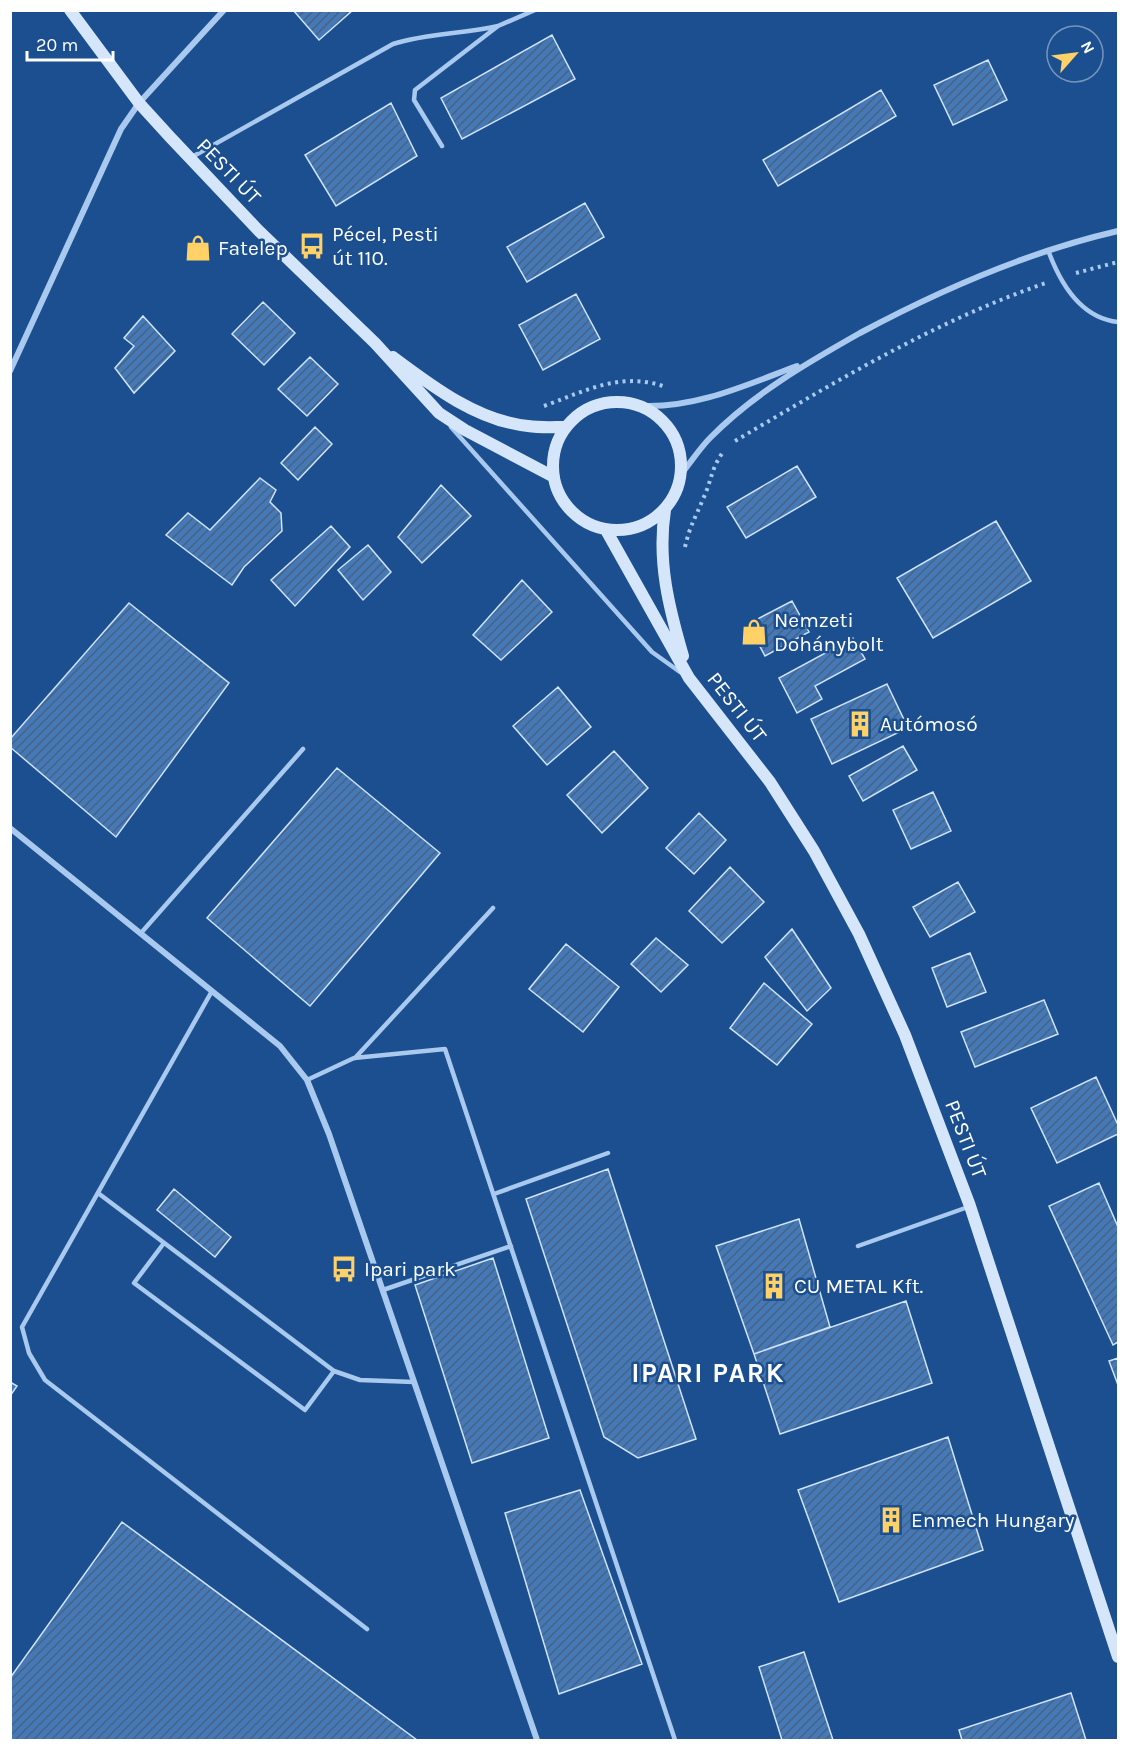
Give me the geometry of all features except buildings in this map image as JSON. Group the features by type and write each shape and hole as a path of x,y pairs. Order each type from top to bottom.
{"main road":[{"name":"PESTI ÚT","path":"70,10 139,103 258,230 375,343 439,413 465,430 554,477"},
{"name":"PESTI ÚT","path":"375,343 430,385 475,410 500,420 528,426 566,427"},
{"path":"621,402 642,406 659,417 672,433 680,452 681,473 676,494 665,510 648,524 628,531 606,530 585,523 568,509 557,489 552,467 556,445 566,427 581,413 600,404 621,402"},
{"name":"PESTI ÚT","path":"665,510 661,534 668,604 689,678"},
{"name":"PESTI ÚT","path":"606,530 689,678 770,782 814,851 859,934 905,1035 970,1206 1119,1657"}],"street":[{"path":"10,371 121,129 139,103 224,10"},
{"path":"681,473 721,427 809,361 916,302 1048,250 1119,231"},
{"path":"642,406 668,407 707,399 809,361"},
{"path":"10,828 280,1046 307,1080 329,1134 537,1740"}],"lane":[{"path":"190,158 393,44 415,37 471,32 498,26 536,10"},
{"path":"442,146 414,100 415,90 498,26"},
{"path":"1048,250 1059,279 1084,307 1109,321 1119,322"},
{"path":"439,413 652,652 689,678"},
{"path":"141,933 303,749"},
{"path":"354,1058 493,908"},
{"path":"212,991 22,1327 29,1353 45,1380 366,1629"},
{"path":"307,1080 354,1058 445,1049 675,1740"},
{"path":"494,1194 608,1153"},
{"path":"98,1193 334,1371 360,1380 414,1382"},
{"path":"858,1246 970,1206"},
{"path":"164,1243 134,1283 305,1410 334,1371"},
{"path":"383,1290 511,1246"}],"path":[{"path":"663,567 682,562 691,522 704,499 712,467 730,444 892,351 982,307 1059,279 1119,262"},
{"path":"533,406 542,407 603,382 642,380 675,389"}],"place":[{"name":"Pécel, Pesti út 110.","path":"312,246"},
{"name":"Fatelep","path":"198,248"},
{"name":"Nemzeti Dohánybolt","path":"754,632"},
{"name":"Autómosó","path":"860,724"},
{"name":"Ipari park","path":"344,1269"},
{"name":"CU METAL Kft.","path":"774,1286"},
{"name":"Enmech Hungary","path":"891,1520"}],"district":[{"name":"IPARI PARK","path":"708,1373"}]}
